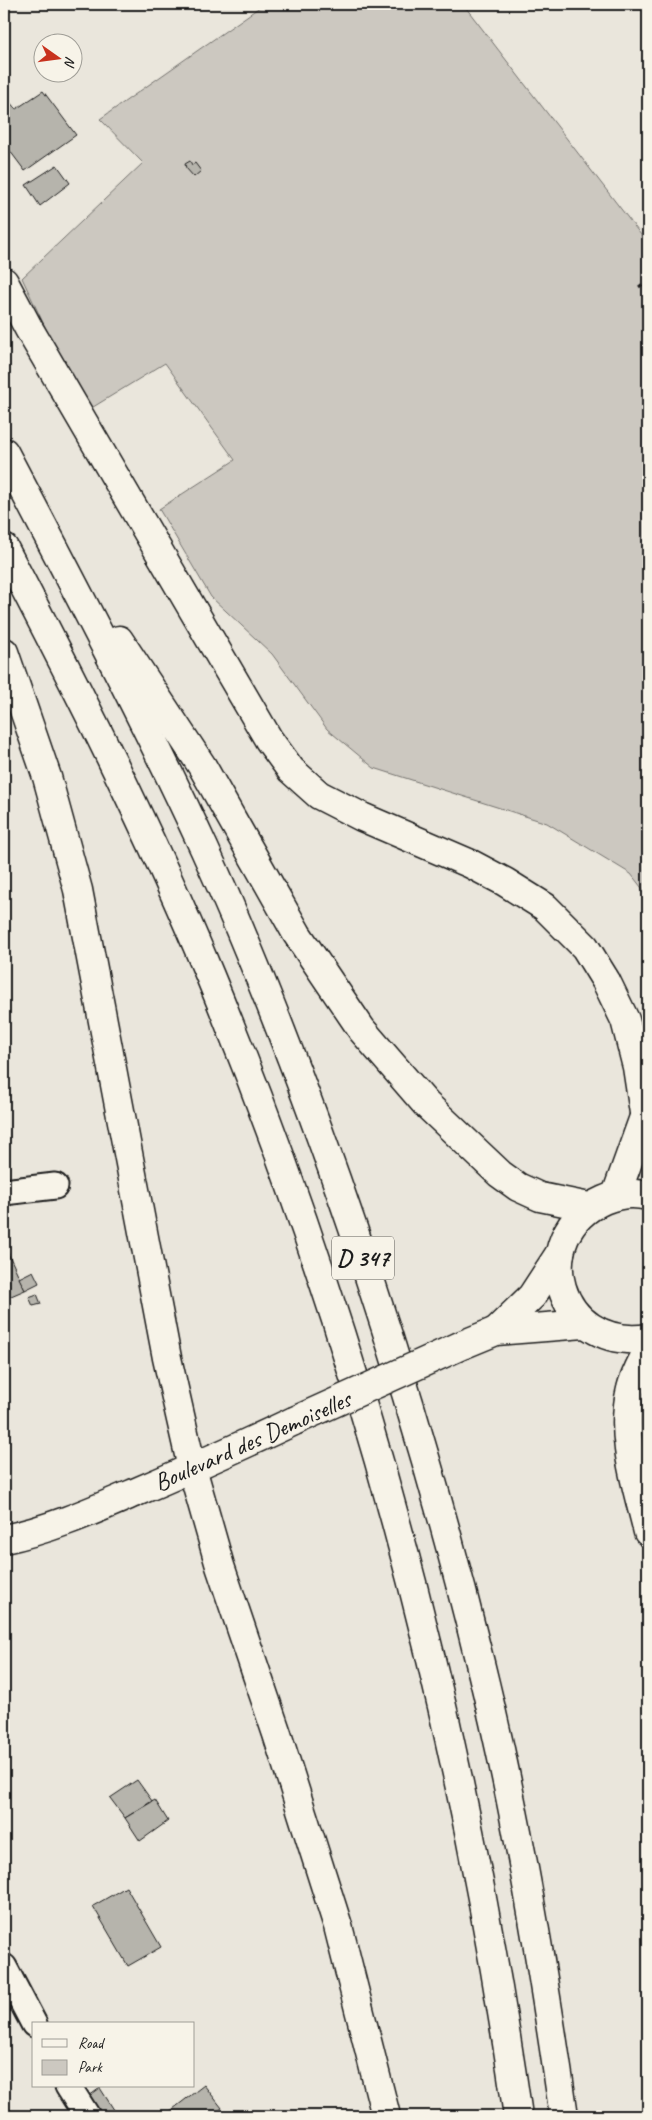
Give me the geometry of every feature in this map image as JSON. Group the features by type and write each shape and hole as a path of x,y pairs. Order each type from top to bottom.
{"main road":[{"path":"4,282 43,354 269,740 292,770 319,795 362,817 471,864 505,882 545,907 584,947 606,980 625,1020 637,1067 646,1128 616,1195"},
{"name":"D 347","path":"4,452 103,639 205,850 244,940 302,1086 385,1324 451,1550 481,1665 530,1898 564,2116"},
{"path":"41,522 202,766 297,934 362,1030 426,1104 500,1174 518,1187 540,1197 589,1207"},
{"name":"D 347","path":"4,548 114,762 164,870 210,977 295,1200 342,1337 376,1449 407,1562 460,1781 487,1915 518,2116"},
{"path":"4,652 48,777 78,890 167,1358 192,1468 218,1558 277,1734 335,1917 386,2116"},
{"path":"648,1196 639,1193 616,1195 589,1207 570,1227 560,1253 559,1279 568,1303 584,1324 606,1336 630,1341 648,1338"},
{"name":"Boulevard des Demoiselles","path":"496,1331 532,1296 560,1253"},
{"name":"Boulevard des Demoiselles","path":"4,1539 68,1520 192,1468 496,1331 584,1324"},
{"path":"648,1350 631,1386 626,1409 630,1454 648,1532"}],"street":[{"path":"4,1192 55,1186"},
{"path":"4,1967 33,2022"},
{"path":"69,2088 87,2116"}],"path":[{"path":"639,287 648,280"}],"green space":[{"path":"264,4 463,4 648,244 648,896 631,874 547,823 374,768 327,729 272,654 211,597 159,509 235,460 165,363 85,412 22,278 143,163 100,119"}],"building":[{"path":"43,91 76,135 25,171 4,143 4,96 16,109"},
{"path":"190,161 192,165 195,163 201,171 194,177 185,164"},
{"path":"57,165 70,183 40,206 26,185"},
{"path":"4,1244 25,1290 4,1299"},
{"path":"33,1271 39,1283 25,1290 19,1278"},
{"path":"37,1294 41,1304 33,1306 29,1297"},
{"path":"137,1780 152,1801 125,1818 110,1798"},
{"path":"155,1800 168,1821 140,1841 125,1818"},
{"path":"126,1887 161,1947 128,1966 93,1906"},
{"path":"204,2085 222,2108 212,2116 164,2116"},
{"path":"100,2088 118,2116 95,2116 85,2099"}]}
